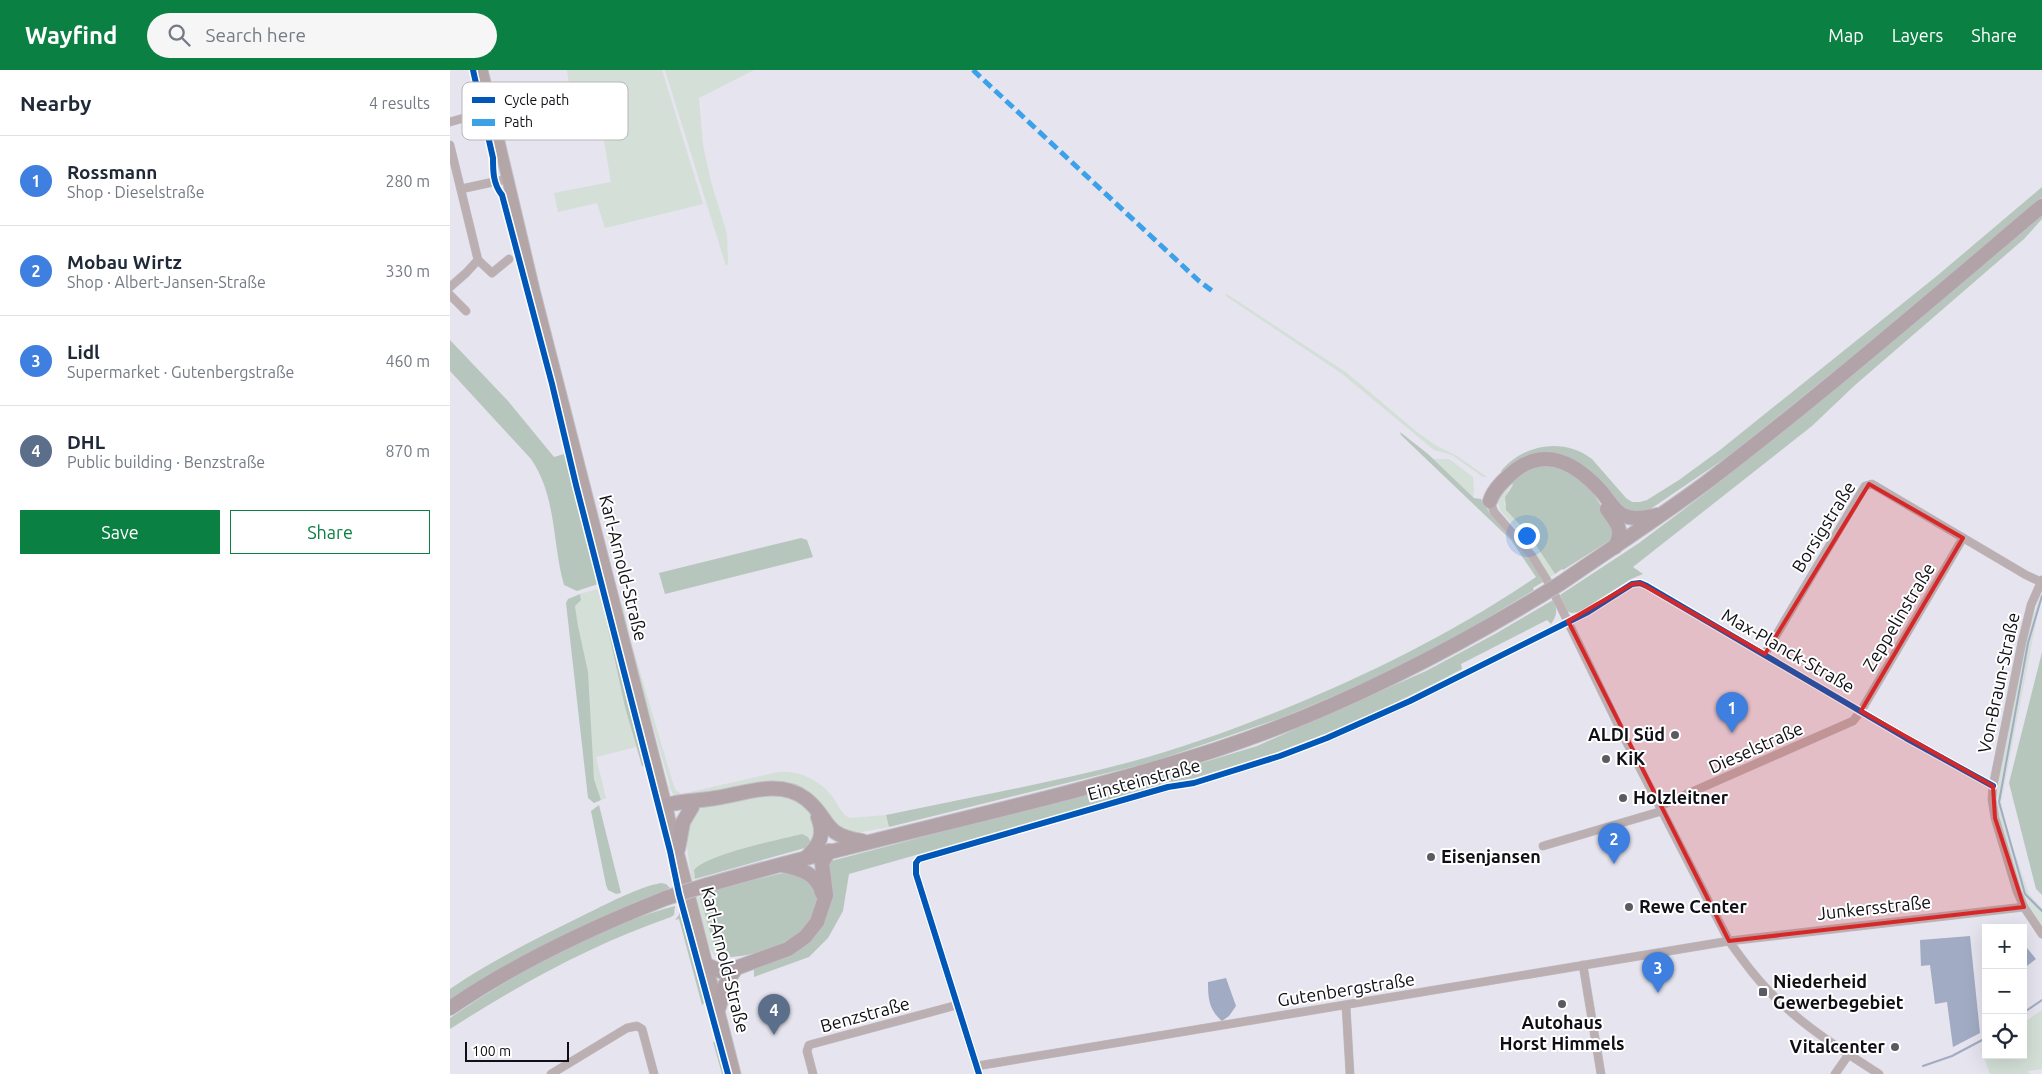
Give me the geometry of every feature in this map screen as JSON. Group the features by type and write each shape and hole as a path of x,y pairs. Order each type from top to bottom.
{"highway":[{"path":"450,1008 500,976 555,947 600,925 666,898 829,851 1114,780 1215,750 1302,718 1398,676 1474,635 1540,596 1662,515 1727,467 2042,206"},
{"path":"1490,501 1496,490 1520,467 1536,461 1550,460 1564,462 1576,468 1586,476 1620,514 1633,518 1662,515"},
{"path":"1586,476 1619,528 1620,534 1616,547"},
{"path":"667,805 781,788 799,794 816,809 826,824 836,834 845,838 866,842"},
{"path":"667,805 679,810 692,807 710,799"},
{"path":"678,848 683,822 692,807"},
{"path":"807,857 818,846 821,839 822,829 816,809"},
{"path":"709,966 720,971 736,968 788,949 806,937 817,922 824,904 826,889 822,863 829,851"},
{"path":"779,865 802,870 814,877 820,886 824,904"},
{"path":"709,966 761,958"},
{"path":"719,1007 725,985 736,968"}],"main road":[{"name":"Karl-Arnold-Straße","path":"498,140 735,1074"}],"street":[{"path":"450,145 478,260 492,273 508,259"},
{"path":"461,189 507,179"},
{"path":"450,287 478,260"},
{"path":"450,295 466,311"},
{"name":"Borsigstraße","path":"1765,654 1864,486 1872,484 2026,575 2042,581"},
{"path":"1490,501 1494,512 1532,556 1548,581 1661,809 1729,940 1750,970 1780,1003 1879,1074"},
{"name":"Zeppelinstraße","path":"1861,711 1964,538"},
{"name":"Von-Braun-Straße","path":"2042,581 2032,605 2022,642 1992,799 1995,818 2017,891 2024,907 2042,934"},
{"name":"Max-Planck-Straße","path":"1568,621 1588,612 1632,584 1640,583 1993,786"},
{"name":"Einsteinstraße","path":"978,1070 916,874 916,863 919,859 1168,787 1194,783 1280,756 1410,701 1568,621"},
{"name":"Dieselstraße","path":"1543,846 1661,809 1841,727 1852,721 1861,711"},
{"name":"Junkersstraße","path":"1729,940 2024,907"},
{"name":"Gutenbergstraße","path":"978,1070 1729,940"},
{"path":"1584,965 1601,1074"},
{"name":"Benzstraße","path":"813,1074 808,1051 809,1045 957,1005"},
{"path":"1346,1006 1350,1074"},
{"path":"551,1074 627,1028 637,1026 642,1029 654,1074"},
{"path":"1836,1074 1849,1054"}],"highlighted area":[{"path":"1869,484 1963,538 1861,711 1993,786 1995,818 2024,907 1729,941 1568,621 1632,584 1640,583 1765,654"}],"shaded area":[{"path":"567,70 662,70 703,204 605,228 597,203 558,212 554,193 611,182 604,140 628,140 628,82 569,82"},
{"path":"665,70 754,70 699,98 703,145 711,182 727,234 728,264 726,266"},
{"path":"498,187 505,193 537,319 505,204"},
{"path":"2042,187 2042,197 1843,364 1730,455 1652,508 1642,513 1624,512 1589,471 1561,456 1504,474 1501,471 1510,462 1532,450 1557,446 1569,448 1581,452 1592,459 1626,498 1632,502 1647,500 1679,480 1720,450 1938,275"},
{"path":"2042,213 2042,219 2024,239 1854,386 1812,426 1633,567 1643,574 1631,579 1579,612 1571,613 1567,611 1560,595 1639,543 1711,489 1943,299"},
{"path":"1225,293 1347,373 1417,432 1487,477 1483,477 1452,455 1434,450 1341,373 1226,296"},
{"path":"450,340 508,401 554,457 567,453 599,576 598,584 577,591 564,585 550,504 539,474 531,459 450,371"},
{"path":"1400,432 1428,454 1474,498 1481,499 1491,515 1504,527 1530,558 1543,582 1533,588 1534,590 1438,647 1364,683 1281,718 1152,762 889,827 886,815 1100,770 1150,757 1246,724 1350,681 1414,649 1476,615 1536,577 1511,540"},
{"path":"1433,459 1449,459 1473,477 1473,497"},
{"path":"1549,464 1576,474 1591,490 1613,524 1612,539 1555,574 1528,533 1506,510 1505,497 1513,485 1511,481 1532,468"},
{"path":"1511,481 1513,485 1508,490 1504,504 1549,564 1555,574 1550,577 1530,545 1500,510 1497,500 1498,496"},
{"path":"801,538 807,540 813,557 665,594 659,573"},
{"path":"597,589 600,590 606,605 603,607 636,747 596,757 606,798 601,800 594,779 590,725 575,606 581,600 580,594"},
{"path":"2042,591 2001,802 2006,828 2029,894 2042,908 2042,926 2021,893 2000,822 1997,795 2001,764 2026,637"},
{"path":"605,593 606,593 643,739"},
{"path":"580,594 581,600 575,606 588,672 594,779 601,800 594,803 588,798 566,603 568,599"},
{"path":"1553,600 1556,613 1551,624 1547,620 1461,664 1462,669 1417,692 1372,714 1303,743 1211,775 1170,783 849,874 843,911 828,938 809,957 754,977 754,968 798,948 819,929 828,864 831,861 1178,770 1257,746 1426,671"},
{"path":"606,605 646,763 645,766 642,766 625,707 603,606"},
{"path":"623,605 628,631 675,789 681,794 778,772 801,774 827,790 846,816 850,818 886,815 889,827 851,834 839,831 809,792 786,783 758,785 711,794 674,796 669,787 670,785 618,606"},
{"path":"2042,652 2042,895 2036,889 2009,783"},
{"path":"778,793 798,801 811,814 818,828 811,843 694,870 695,879 692,881 685,834 694,810 705,804"},
{"path":"599,805 621,893 616,894 608,890 606,885 591,811"},
{"path":"802,834 808,837 811,843 805,848 695,879 694,870 713,858 744,848"},
{"path":"787,872 802,873 818,895 813,914 802,930 786,941 760,952 734,957 716,953 700,897 709,894 708,891"},
{"path":"661,883 666,884 670,888 555,939 514,961 450,1001 450,989 499,959 622,897 642,888"},
{"path":"700,897 716,953 726,958 715,956 710,949 696,898"},
{"path":"679,903 706,997 702,1005 679,919 675,920 679,915"},
{"path":"675,906 674,915 671,917 585,952 503,996 450,1029 450,1018 530,968 617,926"},
{"path":"2042,1010 2042,1069 2028,1071 2029,1074 1990,1074 1984,1059 2027,1059 2027,1020"},
{"path":"713,1042 718,1042 727,1074 722,1074"}],"water":[{"path":"1970,936 1980,1033 1953,1047 1947,1002 1935,1004 1930,965 1921,966 1920,940"},
{"path":"2027,948 2036,959 2027,966"},
{"path":"1226,978 1236,1006 1229,1016 1222,1021 1214,1013 1210,1004 1208,982"}],"waterway":[{"path":"2042,596 2028,643 1999,802 2025,894 2042,911"},
{"path":"2027,1010 2042,1000"},
{"path":"1923,1066 1952,1056 1982,1040"}],"marked path":[{"path":"973,70 1199,281 1215,293"}],"cycle path":[{"path":"473,70 476,82"},
{"path":"489,140 495,182 502,195 552,384 670,851 679,894 728,1074"},
{"path":"979,1074 916,874 916,863 919,859 1168,787 1194,783 1280,756 1327,738 1410,701 1588,612 1632,584 1640,583 1647,586 1906,738 1993,786"}],"place":[{"name":"Rossmann","path":"1732,733"},
{"name":"ALDI Süd","path":"1675,735"},
{"name":"KiK","path":"1606,759"},
{"name":"Holzleitner","path":"1623,798"},
{"name":"Eisenjansen","path":"1431,857"},
{"name":"Mobau Wirtz","path":"1614,864"},
{"name":"Rewe Center","path":"1629,907"},
{"name":"Niederheid Gewerbegebiet","path":"1763,992"},
{"name":"Lidl","path":"1658,993"},
{"name":"Autohaus Horst Himmels","path":"1562,1004"},
{"name":"DHL","path":"774,1035"},
{"name":"Vitalcenter","path":"1895,1047"}]}
